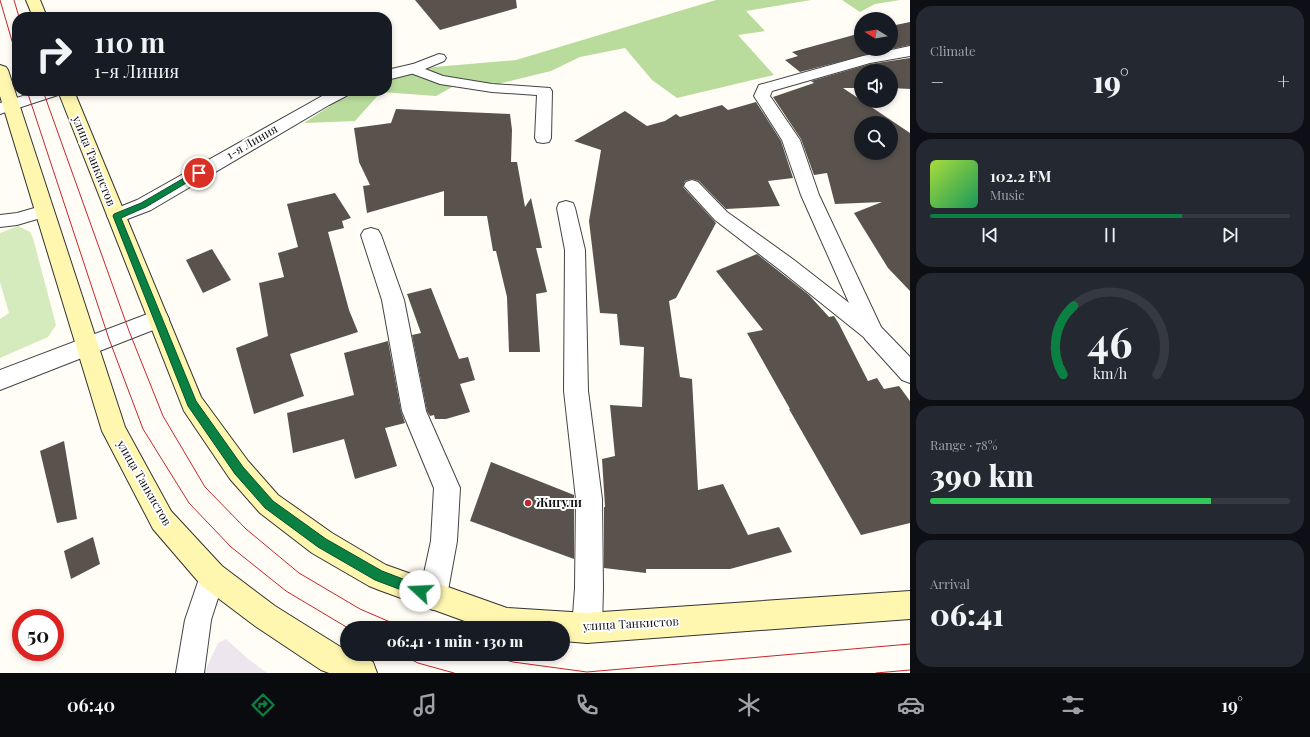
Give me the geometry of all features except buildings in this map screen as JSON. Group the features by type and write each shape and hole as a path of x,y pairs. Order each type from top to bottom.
{"main road":[{"path":"33,0 38,12"},
{"name":"улица Танкистов","path":"0,70 5,106 45,211 114,431 162,520 212,576 264,616 332,659 362,673"},
{"name":"улица Танкистов","path":"68,96 192,403 239,470 269,504 322,543 379,576 507,622 586,628 910,606"}],"street":[{"path":"910,51 868,59 796,78 765,88 762,96 791,140 810,195 874,333 910,373"},
{"path":"392,74 413,69"},
{"path":"5,106 38,96"},
{"name":"1-я Линия","path":"117,216 144,205 334,96"},
{"path":"566,208 575,250 576,391 589,499 589,588 586,628"},
{"path":"371,235 393,300 414,410 447,488 444,541 433,596"},
{"path":"0,380 158,319"}],"lane":[{"path":"413,69 439,58"},
{"path":"413,69 440,80 492,88 545,91 543,138"},
{"path":"692,186 721,216 874,333"},
{"path":"0,221 17,220 45,211"},
{"path":"190,673 198,620 212,576"}],"shaded area":[{"path":"226,639 247,658 267,673 204,673 218,643"}],"green space":[{"path":"716,0 811,0 746,11 765,31 738,35 774,75 677,98 652,80 625,48 580,57 551,71 498,84 460,80 454,86 436,96 392,93 392,80 434,67 516,60"},
{"path":"842,0 900,0 875,4 860,12"},
{"path":"350,96 377,96 355,121 304,123 336,102"},
{"path":"18,226 30,232 33,238 56,325 48,337 0,358 0,319 9,313 0,282 0,233"}],"tram line":[{"path":"0,0 12,41"},
{"path":"14,0 18,12"},
{"path":"29,96 109,339 143,429 189,503 231,547 286,591 340,623"},
{"path":"45,96 129,331 163,416 205,487 246,529 299,573 360,609 388,621"},
{"path":"509,661 587,672 910,644"},
{"path":"414,661 454,673"},
{"path":"876,673 910,670"}],"place":[{"name":"Жигули","path":"528,503"}],"route":[{"path":"199,173 144,205 117,216 192,403 239,470 269,504 322,543 379,576 420,591"}]}
